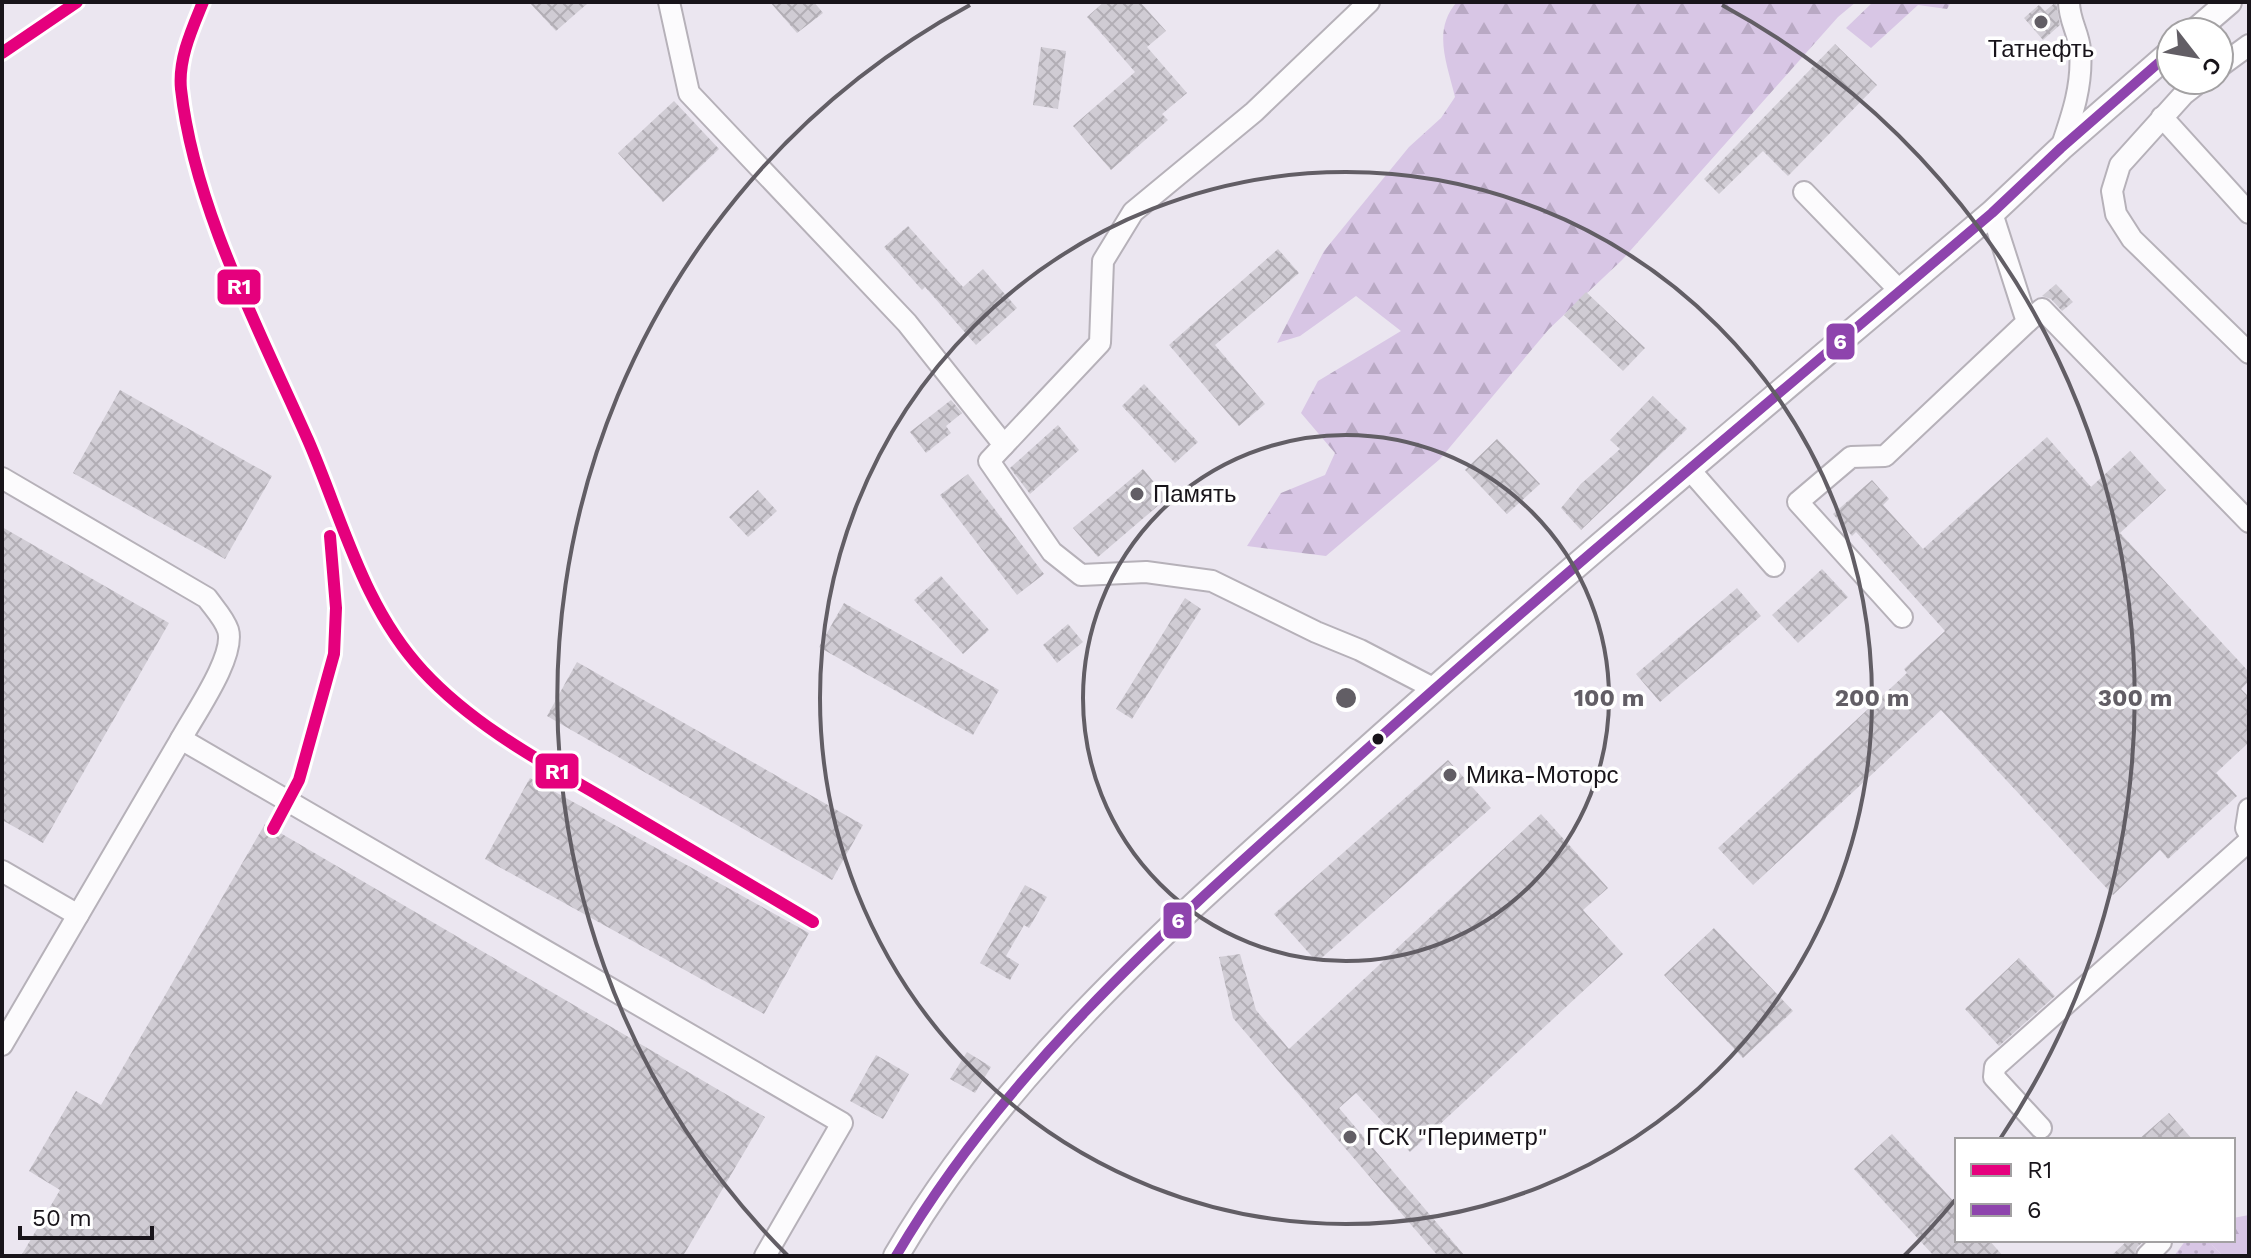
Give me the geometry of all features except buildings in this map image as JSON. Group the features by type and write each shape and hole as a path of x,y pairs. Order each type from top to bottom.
{"main road":[{"path":"896,1256 936,1193 1049,1049 1139,955 1433,688 1992,213 2155,66"}],"lane":[{"path":"669,2 689,93 907,323 1004,445"},
{"path":"1369,2 1254,112 1133,212 1103,261 1100,343 989,461 1052,552 1081,575 1146,572 1212,581 1433,688"},
{"path":"2061,148 2075,107 2080,74 2080,47 2069,18 2069,2"},
{"path":"2182,96 2120,165 2112,191 2116,214 2132,239 2249,353"},
{"path":"2162,117 2249,213"},
{"path":"1804,192 1900,291"},
{"path":"1992,213 2027,322"},
{"path":"1902,617 1798,502 1851,457 1885,456 2042,309 2249,522"},
{"path":"1690,470 1774,566"},
{"path":"2,478 207,598 229,632 227,656 2,1045"},
{"path":"181,739 842,1123 765,1256"},
{"path":"2249,809 2246,828 2249,833"},
{"path":"2041,1128 1994,1077 1995,1067 2249,841"},
{"path":"2,871 78,915"}],"green space":[{"path":"1457,2 1856,2 1838,17 1622,260 1549,329 1440,459 1326,556 1247,546 1281,493 1325,475 1335,453 1301,413 1318,381 1401,331 1356,296 1300,336 1277,343 1324,251 1409,147 1441,118 1455,97 1443,35 1449,13"},
{"path":"1873,2 1951,2 1947,9 1918,5 1871,48 1846,28"},
{"path":"2249,1215 2249,1256 2223,1256 2209,1242 2235,1242 2235,1218"},
{"path":"2184,1242 2209,1242 2223,1256 2174,1256"}],"transit line":[{"name":"R1","path":"2,53 77,2"},
{"name":"R1","path":"203,2 187,44 181,78 188,134 200,179 231,268 308,440 356,561 384,619 423,671 484,724 553,769 813,922"},
{"name":"6","path":"896,1256 940,1187 989,1121 1042,1059 1156,941 1499,632 1992,213 2155,66"},
{"name":"R1","path":"273,829 299,780 334,654 336,608 330,536"}],"place":[{"name":"Татнефть","path":"2041,22"},
{"name":"Память","path":"1137,494"},
{"name":"Мика-Моторс","path":"1450,775"},
{"name":"ГСК \"Периметр\"","path":"1350,1137"}]}
